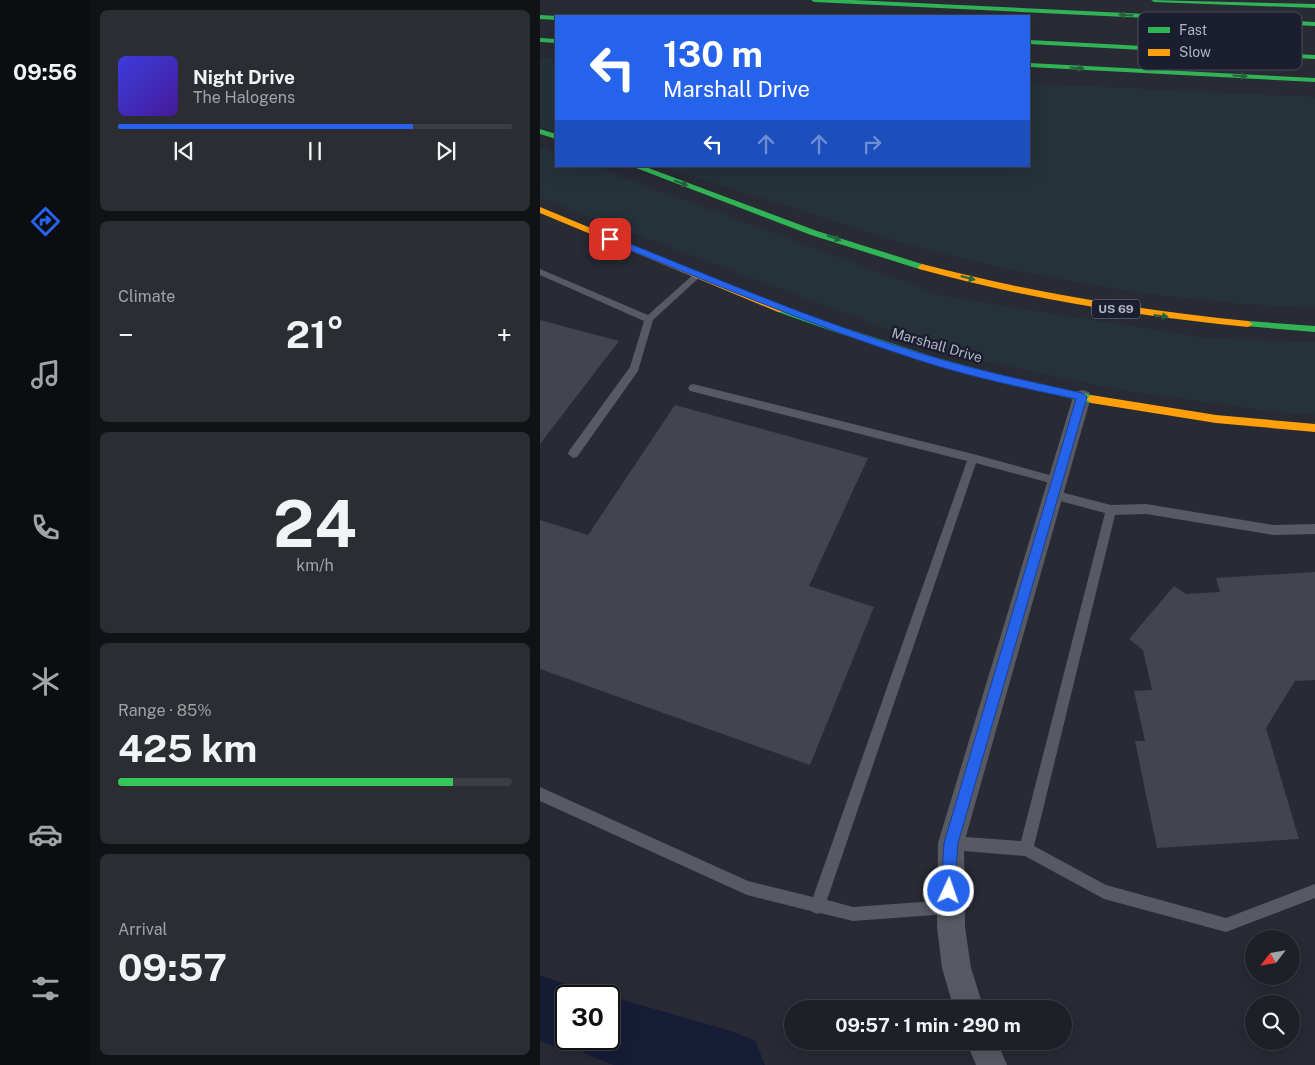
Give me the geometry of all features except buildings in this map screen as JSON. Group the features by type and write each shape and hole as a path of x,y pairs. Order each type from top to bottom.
{"main road":[{"path":"814,0 1138,16"},
{"path":"1154,0 1315,6"},
{"path":"540,17 555,18"},
{"path":"1302,23 1315,24"},
{"path":"540,40 555,41"},
{"path":"1030,42 1138,48"},
{"path":"1302,55 1315,55"},
{"path":"1030,65 1315,80"},
{"path":"540,131 555,137"},
{"name":"US 69","path":"638,167 840,240 996,286 1081,304 1154,315 1232,324 1315,329"},
{"name":"Marshall Drive","path":"540,210 837,330 922,358 1001,379 1082,397 1202,418 1315,428"}],"street":[{"path":"966,1000 954,963 948,907 951,843 1082,397"},
{"path":"985,1050 992,1065"}],"lane":[{"path":"540,272 649,319"},
{"path":"573,454 635,368 649,319 698,275"},
{"path":"693,388 973,458 1111,510 1146,509 1273,530 1315,529"},
{"path":"817,907 973,458"},
{"path":"1026,850 1111,510"},
{"path":"540,794 747,888 817,907 853,914 948,907"},
{"path":"951,843 1026,850 1104,892 1226,925 1315,891"}],"shaded area":[{"path":"540,58 555,59 555,133 540,127"},
{"path":"1030,83 1315,97 1315,308 1243,304 1137,293 1011,270 911,246 664,167 1030,167"},
{"path":"540,147 555,153 555,167 596,167 943,296 1200,337 1315,342 1315,415 1290,414 1119,390 956,355 540,198"}],"waterway":[{"path":"540,1008 555,1013"},
{"path":"620,1033 731,1065"}],"traffic: fast":[{"path":"814,0 1138,16"},
{"path":"1154,0 1315,6"},
{"path":"540,17 555,18"},
{"path":"1302,23 1315,24"},
{"path":"540,40 555,41"},
{"path":"1030,42 1138,48"},
{"path":"1302,56 1315,57"},
{"path":"1030,65 1315,80"},
{"path":"540,131 555,137"},
{"path":"638,167 814,233 922,267"},
{"path":"781,310 857,337 934,360 1051,391 1091,399"},
{"path":"1248,324 1315,329"}],"traffic: slow":[{"path":"540,210 781,310"},
{"path":"922,267 1043,296 1166,315 1248,324"},
{"path":"1091,399 1216,419 1315,428"}],"route":[{"path":"610,239 753,298 837,330 922,358 1001,379 1082,397 951,843 949,891"}]}
